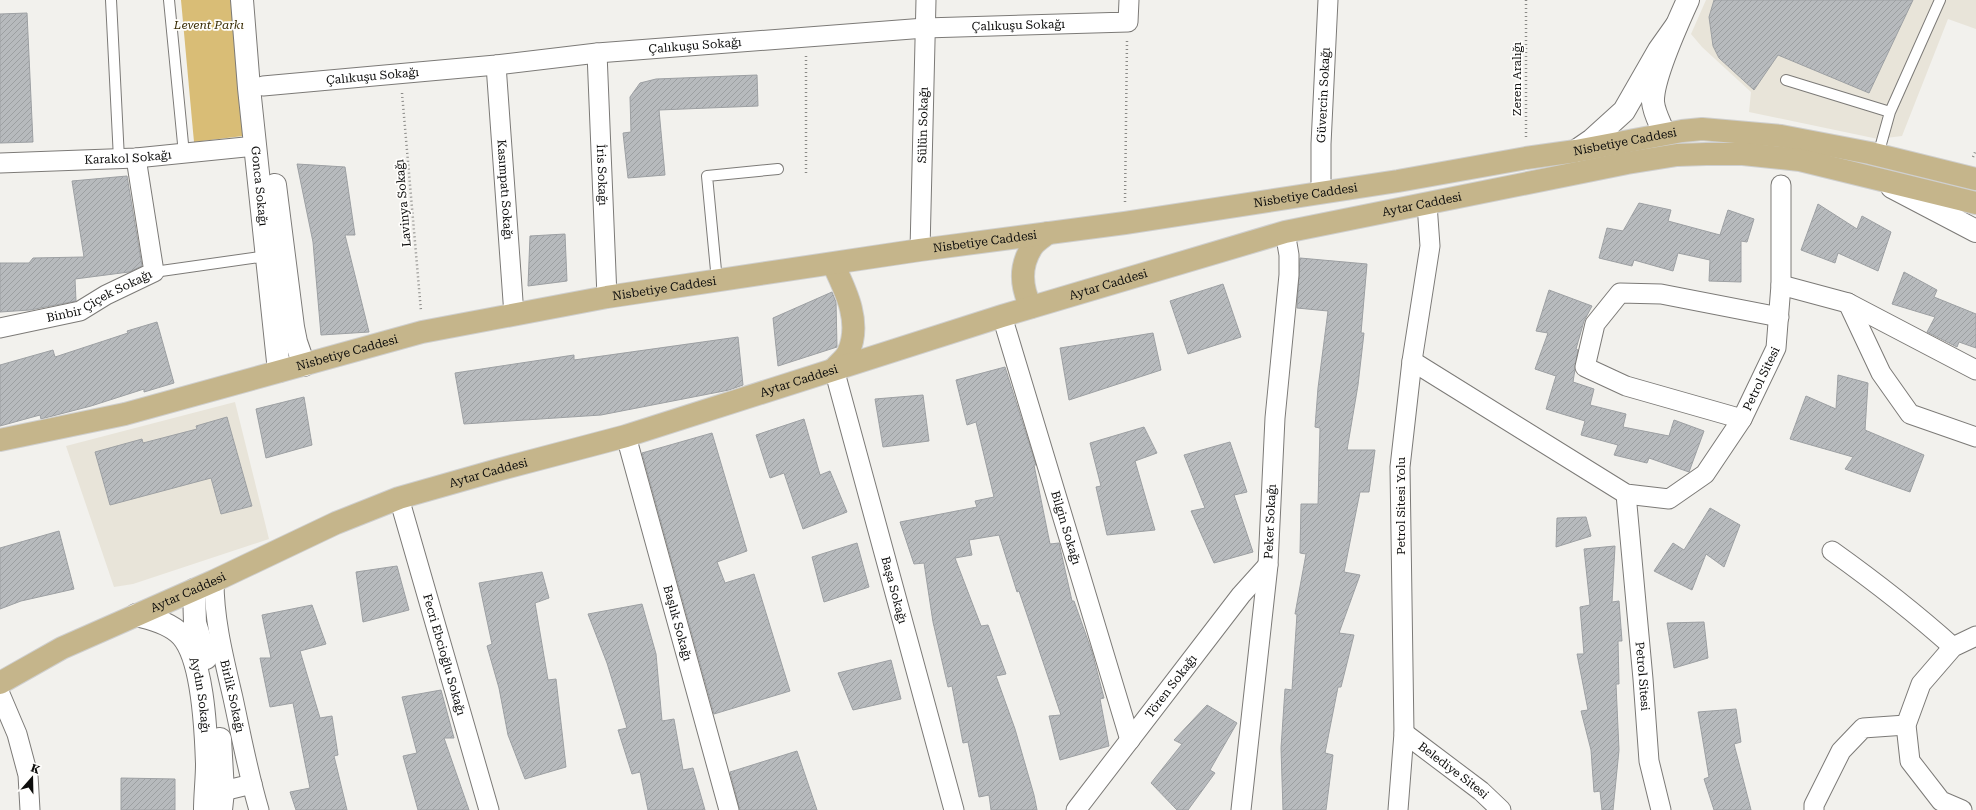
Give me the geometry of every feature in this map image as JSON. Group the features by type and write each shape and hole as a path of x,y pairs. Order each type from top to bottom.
{"main road":[{"name":"Nisbetiye Caddesi","path":"0,440 125,414 422,332 606,297 920,250 1125,223 1321,191 1398,181 1526,158 1576,151 1664,133 1702,129 1773,135 1878,155 1976,178"},
{"path":"1664,133 1677,156"},
{"name":"Nisbetiye Caddesi","path":"1627,163 1677,156 1706,154 1743,154 1800,160 1976,203"},
{"name":"Aytar Caddesi","path":"0,683 62,648 214,581 336,524 399,498 626,436 1031,307 1285,232 1627,163"},
{"path":"1031,307 1024,289 1022,275 1024,265 1032,246 1048,233"},
{"path":"834,264 849,301 853,323 852,339 847,354 834,369"}],"street":[{"name":"Gonca Sokağı","path":"242,0 293,327 296,342 304,365"},
{"name":"Gonca Sokağı","path":"256,0 255,146 279,371"},
{"name":"Sülün Sokağı","path":"920,250 926,0"},
{"path":"1128,22 1129,0"},
{"name":"Güvercin Sokağı","path":"1321,191 1321,144 1328,0"},
{"path":"1664,133 1654,110 1654,92 1676,26 1688,0"},
{"name":"Çalıkuşu Sokağı","path":"256,87 401,72 496,65 597,52 925,28 1128,22"},
{"path":"1576,151 1592,140 1624,111 1659,50 1676,26"},
{"name":"İris Sokağı","path":"597,52 606,297"},
{"name":"Kasımpatı Sokağı","path":"496,65 514,314"},
{"name":"Karakol Sokağı","path":"0,163 127,158 184,154 255,146"},
{"name":"Binbir Çiçek Sokağı","path":"0,328 80,311 106,294 154,272 127,158"},
{"path":"1874,179 1976,218"},
{"path":"1874,179 1976,230"},
{"name":"Petrol Sitesi","path":"1412,361 1626,494 1669,499 1705,474 1742,419 1776,348 1781,285 1781,185"},
{"name":"Petrol Sitesi Yolu","path":"1398,810 1404,733 1400,467 1412,361 1430,246 1427,204"},
{"name":"Peker Sokağı","path":"1241,810 1268,565 1276,418 1290,275 1289,255 1285,232"},
{"path":"1781,285 1848,303 1976,370"},
{"path":"1742,419 1626,386 1585,367 1595,324 1620,293 1661,294 1779,317"},
{"path":"1848,303 1881,373 1910,414 1976,436"},
{"name":"Bilgin Sokağı","path":"1002,316 1130,740"},
{"name":"Başa Sokağı","path":"834,369 954,810"},
{"name":"Başlık Sokağı","path":"626,436 729,810"},
{"name":"Petrol Sitesi","path":"1626,494 1649,761 1661,810"},
{"name":"Fecri Ebcioğlu Sokağı","path":"399,498 489,810"},
{"path":"1832,551 1917,614 1953,647"},
{"name":"Tören Sokağı","path":"1076,810 1241,595 1268,565"},
{"name":"Birlik Sokağı","path":"214,581 214,600 218,631 259,810"},
{"name":"Aydın Sokağı","path":"194,590 194,623 209,669 222,756 222,801"},
{"name":"Aydın Sokağı","path":"136,616 155,619 178,632 188,644 193,654 202,700 206,733 207,765 205,810"},
{"path":"1962,810 1942,801 1910,761 1906,725 1921,684 1953,647 1976,636"},
{"path":"0,694 17,734 28,775 30,810"},
{"path":"1814,810 1814,804 1842,751 1863,728 1906,725"},
{"name":"Belediye Sitesi","path":"1404,733 1481,791 1501,810"},
{"path":"222,801 252,784"}],"lane":[{"path":"111,0 127,158"},
{"path":"169,0 184,154"},
{"path":"1878,155 1890,112 1940,0"},
{"path":"1786,80 1890,112"},
{"path":"717,281 707,176 778,169"},
{"path":"154,272 267,256"}],"path":[{"name":"Zeren Aralığı","path":"1526,0 1526,158"},
{"path":"1125,223 1125,119 1128,22"},
{"path":"806,37 806,176"},
{"name":"Lavinya Sokağı","path":"401,72 422,332"}],"shaded area":[{"path":"1706,0 1976,0 1976,29 1948,19 1902,136 1878,139 1749,112 1751,92 1702,47 1691,34"},
{"path":"235,402 269,539 133,584 114,587 66,446"}],"green space":[{"name":"Levent Parkı","path":"181,0 232,0 243,136 194,142"}],"building":[{"path":"1714,0 1913,0 1869,93 1778,55 1754,90 1719,58 1713,46 1709,17"},
{"path":"27,13 33,142 0,143 0,14"},
{"path":"757,75 758,106 659,110 665,175 628,178 623,133 631,132 630,97 640,83 656,79"},
{"path":"297,164 345,167 355,235 345,235 369,332 321,335 313,242"},
{"path":"127,176 142,266 129,272 75,279 76,301 30,310 0,312 0,263 29,263 33,258 84,257 72,181"},
{"path":"1639,203 1671,210 1668,221 1720,235 1728,210 1754,219 1747,242 1741,241 1741,282 1709,281 1710,260 1678,253 1673,271 1634,260 1632,266 1599,258 1607,228 1623,231"},
{"path":"1818,204 1857,229 1862,216 1891,232 1878,271 1838,253 1835,263 1801,250"},
{"path":"565,234 567,281 528,286 530,236"},
{"path":"1300,258 1367,264 1361,333 1364,333 1358,385 1347,450 1375,450 1369,492 1360,492 1344,572 1360,575 1339,633 1354,635 1341,687 1338,687 1325,753 1333,755 1326,810 1283,810 1281,748 1285,689 1292,690 1297,614 1295,614 1306,554 1300,553 1301,504 1318,504 1320,428 1315,427 1318,388 1328,311 1297,308"},
{"path":"1904,272 1937,290 1934,297 1976,314 1976,348 1959,342 1957,347 1927,332 1935,317 1892,304"},
{"path":"1223,284 1241,337 1188,354 1170,301"},
{"path":"1549,290 1592,306 1584,321 1576,349 1578,350 1573,382 1594,389 1590,405 1626,414 1623,427 1669,436 1674,420 1704,431 1689,472 1649,458 1647,463 1614,455 1618,445 1581,435 1585,421 1546,409 1556,376 1535,369 1548,333 1536,331"},
{"path":"832,292 836,302 837,347 778,366 773,318"},
{"path":"157,322 174,383 144,392 144,389 91,406 41,419 40,415 0,426 0,365 53,350 55,357 128,333 127,331"},
{"path":"1153,333 1161,370 1069,400 1060,348"},
{"path":"738,337 743,385 729,390 601,415 464,424 455,373 574,355 574,360"},
{"path":"1005,367 1036,465 1034,465 1050,544 1059,543 1072,601 1074,601 1092,652 1104,698 1100,699 1109,746 1060,760 1049,716 1061,715 1019,591 1017,592 999,535 969,540 972,555 955,558 981,626 988,625 1006,674 996,676 1015,729 1037,810 991,810 989,795 979,797 968,742 963,743 952,686 948,687 933,622 924,563 914,564 900,522 977,507 975,501 994,497 976,422 967,425 956,380"},
{"path":"1838,375 1868,383 1865,430 1924,455 1910,492 1845,469 1853,457 1790,439 1806,396 1836,409"},
{"path":"923,395 929,441 883,447 875,399"},
{"path":"304,397 312,445 266,458 256,409"},
{"path":"227,417 252,506 221,514 211,478 110,505 95,452 142,439 143,443 197,429 196,426"},
{"path":"804,419 820,475 830,471 847,512 803,529 784,473 770,478 756,435"},
{"path":"1144,427 1157,453 1135,461 1155,530 1107,535 1096,487 1101,486 1090,443"},
{"path":"712,433 747,551 717,562 725,583 754,574 790,691 714,714 642,453"},
{"path":"1230,442 1247,492 1234,495 1253,552 1214,563 1191,511 1205,508 1184,455"},
{"path":"1710,508 1740,525 1724,567 1706,554 1692,590 1654,571 1673,543 1684,550"},
{"path":"1586,517 1591,536 1556,547 1557,518"},
{"path":"59,531 74,589 21,601 0,609 0,548"},
{"path":"857,543 869,587 824,602 812,557"},
{"path":"1615,546 1612,602 1619,601 1622,641 1618,641 1619,684 1616,684 1619,750 1613,810 1602,810 1600,791 1594,792 1591,750 1581,711 1588,710 1577,654 1584,654 1580,607 1590,605 1584,549"},
{"path":"397,566 409,610 363,622 356,572"},
{"path":"542,572 549,598 535,603 548,680 556,679 566,767 525,779 508,735 499,688 487,646 492,644 479,583"},
{"path":"642,604 656,654 662,721 674,719 683,770 693,768 705,810 648,810 640,772 632,774 618,730 627,728 607,663 588,614"},
{"path":"312,605 326,644 300,651 320,718 332,716 338,755 334,756 347,810 296,810 290,792 310,788 293,703 270,707 260,658 271,658 262,615"},
{"path":"1704,622 1708,658 1674,668 1667,623"},
{"path":"891,660 901,699 853,710 838,673"},
{"path":"441,690 454,738 444,738 469,810 418,810 403,756 417,753 402,697"},
{"path":"1207,705 1237,723 1210,770 1215,773 1188,810 1177,810 1151,783 1182,744 1174,740"},
{"path":"1736,709 1741,742 1734,744 1751,810 1714,810 1704,779 1709,777 1698,712"},
{"path":"797,751 817,810 740,810 730,772"},
{"path":"121,778 175,779 175,810 121,810"}]}
